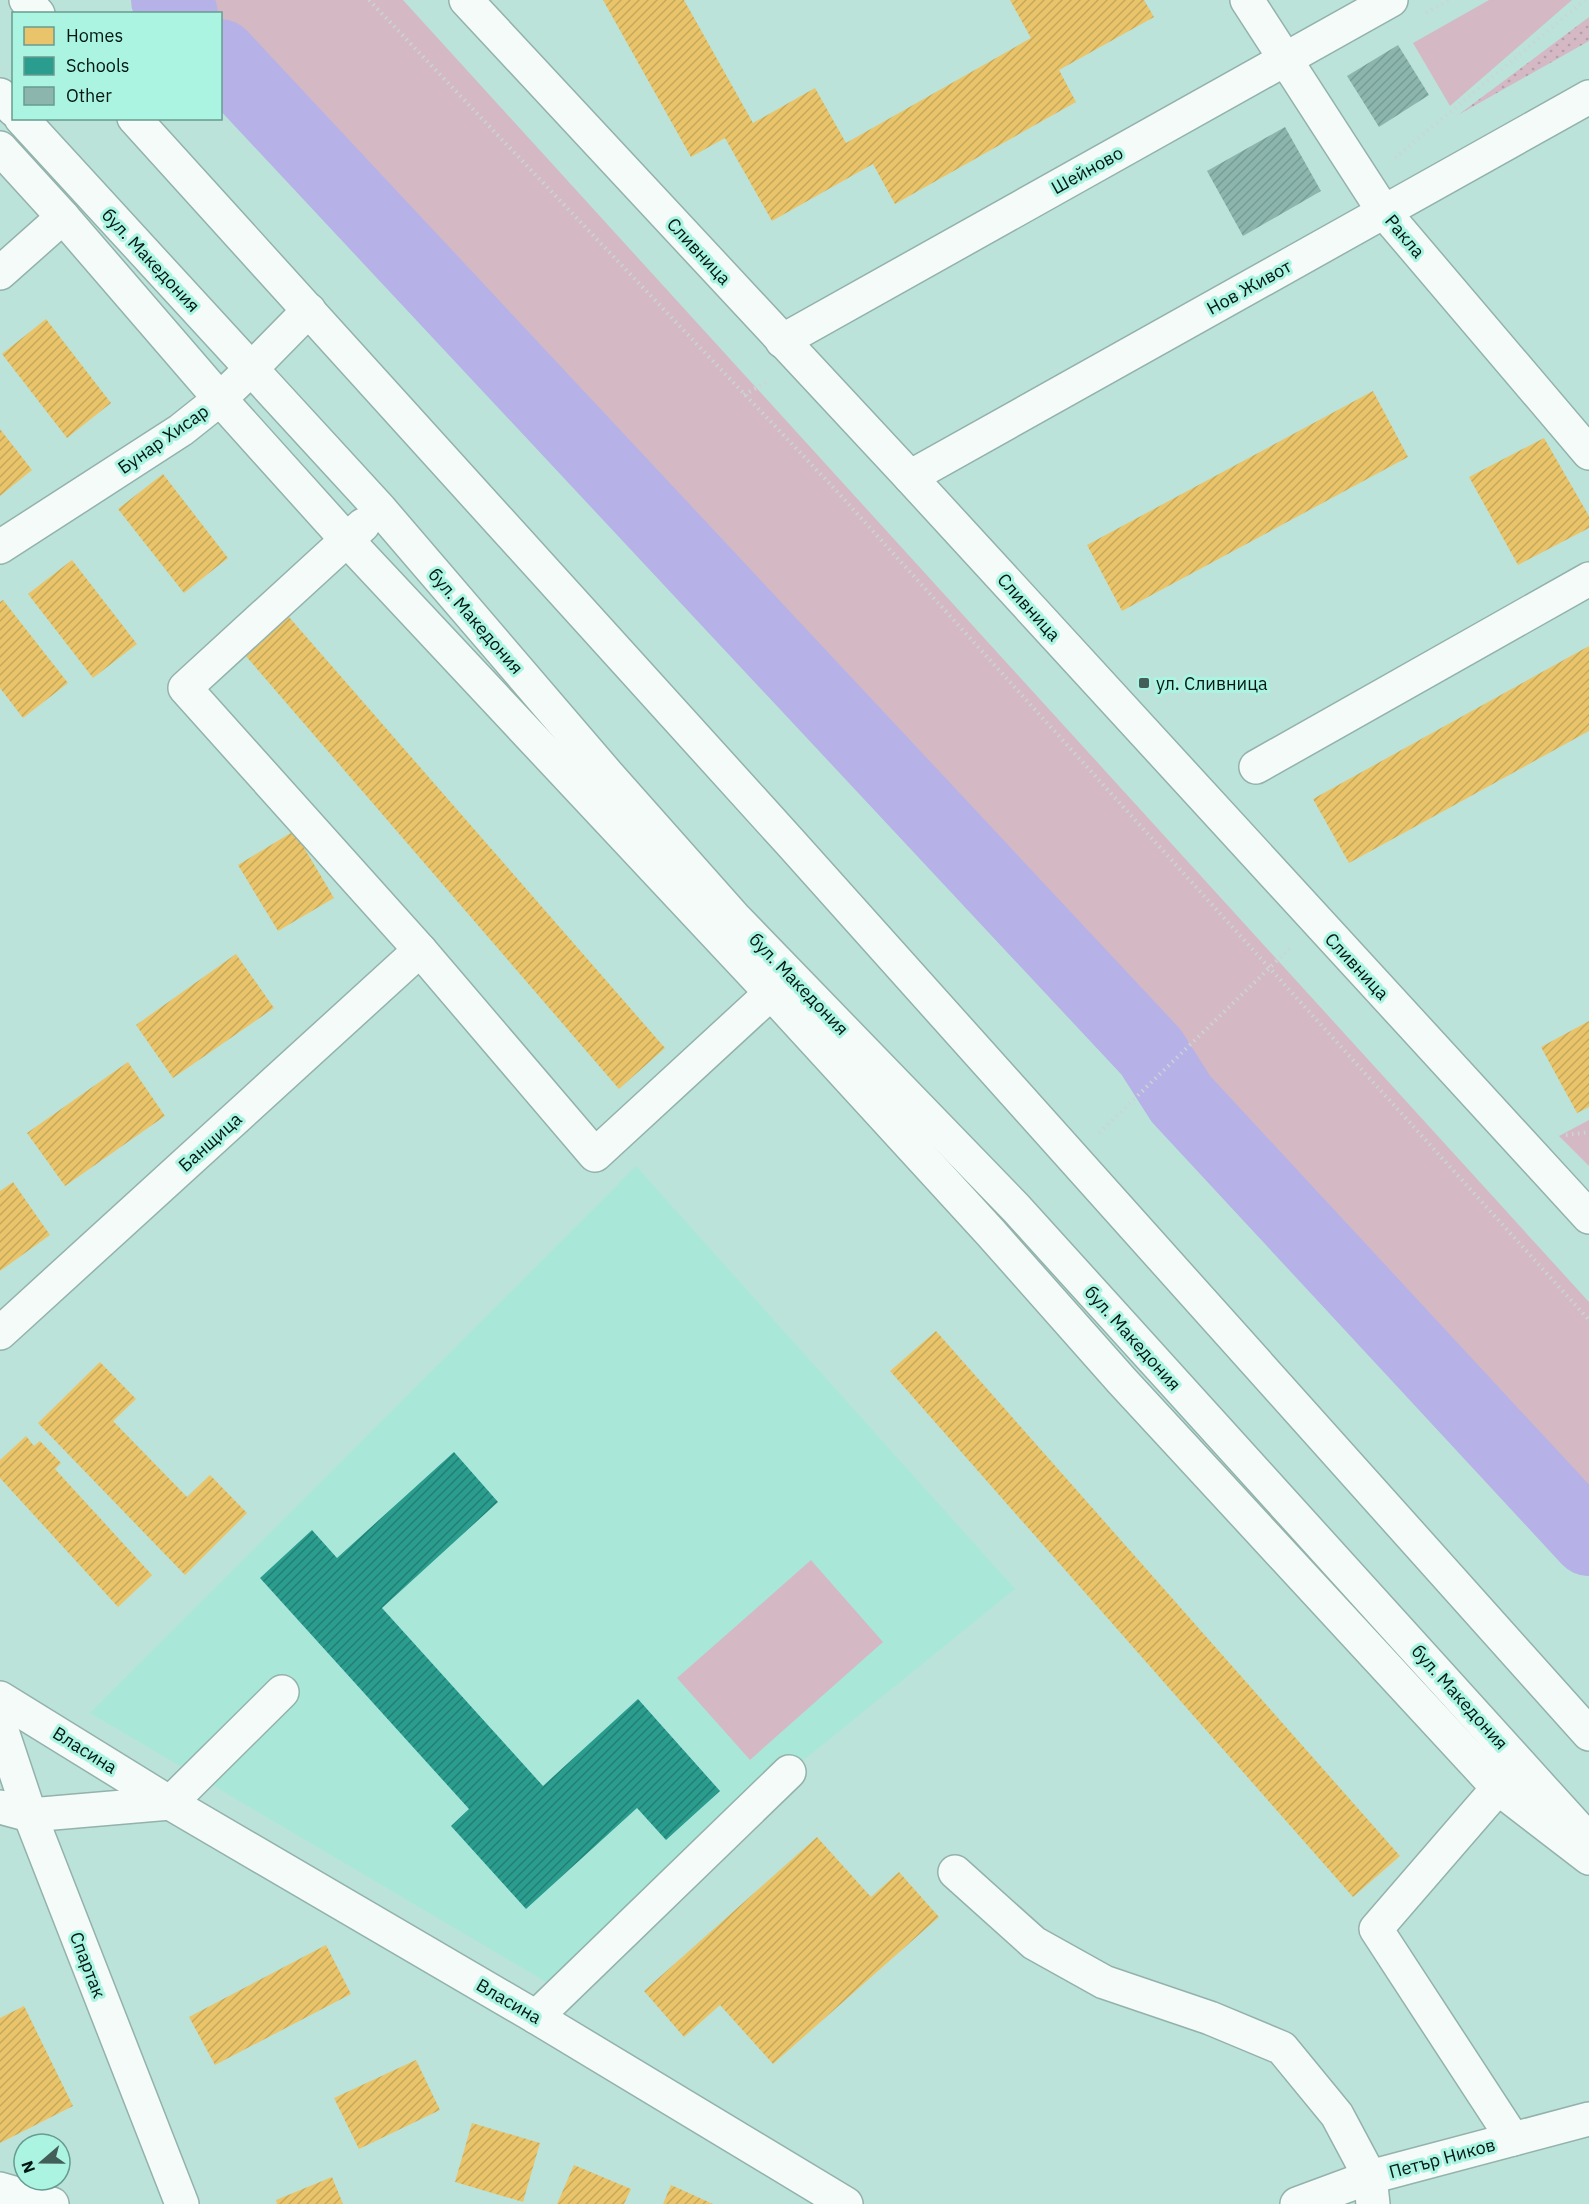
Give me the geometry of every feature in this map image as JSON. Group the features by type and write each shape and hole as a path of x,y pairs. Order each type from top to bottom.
{"street":[{"path":"26,0 36,12"},
{"name":"Сливница","path":"466,0 910,477 1589,1217"},
{"name":"Ракла","path":"1247,0 1384,212 1589,453"},
{"name":"Шейново","path":"782,341 1391,0"},
{"path":"0,95 12,108"},
{"name":"Нов Живот","path":"910,477 1589,97"},
{"name":"бул. Македония","path":"23,120 380,509 608,775 734,917 1016,1208 1589,1840"},
{"path":"136,120 1589,1734"},
{"path":"0,148 346,539 771,993 990,1232 1122,1381 1498,1788 1589,1858"},
{"path":"0,273 63,217"},
{"name":"Бунар Хисар","path":"0,547 181,430 220,399 309,310"},
{"path":"380,509 185,687 420,950 596,1155 771,993"},
{"path":"1256,767 1589,579"},
{"name":"Банщица","path":"0,1333 420,950"},
{"path":"15,1811 170,1803 282,1692"},
{"name":"Власина","path":"0,1698 170,1803 536,2017 846,2204"},
{"name":"Спартак","path":"0,1725 15,1811 173,2201"},
{"path":"536,2017 789,1772"},
{"path":"1498,1788 1376,1929 1513,2139"},
{"path":"955,1872 1034,1943 1104,1982 1210,2018 1282,2048 1338,2115 1371,2190"},
{"name":"Петър Ников","path":"1297,2204 1371,2190 1513,2139 1589,2119"},
{"path":"0,2189 52,2204"}],"path":[{"path":"369,0 832,486 1589,1320"},
{"path":"1395,158 1585,0"},
{"path":"1100,1131 1316,922"}],"shaded area":[{"path":"165,0 403,0 1589,1302 1589,1538 222,61 222,12 176,12"},
{"path":"1489,0 1572,0 1450,106 1413,43"},
{"path":"1589,17 1589,41 1458,115"},
{"path":"1589,1120 1589,1166 1559,1136"},
{"path":"636,1166 1015,1589 789,1772 563,1992 90,1713"},
{"path":"811,1560 883,1642 750,1760 677,1678"}],"building: Homes":[{"path":"603,0 684,0 753,123 815,88 846,143 1031,38 1010,0 1144,0 1154,17 1059,70 1076,102 895,204 873,164 772,221 725,138 691,157"},
{"path":"46,319 111,403 67,438 2,354"},
{"path":"1373,391 1408,457 1122,611 1087,545"},
{"path":"0,429 32,470 0,496"},
{"path":"1544,438 1589,516 1589,528 1518,565 1469,477"},
{"path":"163,474 228,558 184,593 118,509"},
{"path":"72,560 137,644 93,678 28,594"},
{"path":"3,600 68,683 23,718 0,688 0,602"},
{"path":"282,609 665,1048 619,1089 239,648"},
{"path":"1589,646 1589,731 1349,863 1313,799"},
{"path":"294,831 334,898 278,931 238,865"},
{"path":"236,954 274,1008 173,1078 136,1025"},
{"path":"1589,1021 1589,1107 1577,1113 1541,1047"},
{"path":"128,1062 165,1116 65,1186 27,1133"},
{"path":"13,1182 50,1235 0,1271 0,1191"},
{"path":"936,1331 1400,1856 1353,1897 890,1371"},
{"path":"100,1362 136,1399 113,1421 187,1497 210,1475 247,1513 185,1575 38,1423"},
{"path":"26,1436 34,1446 40,1441 61,1463 55,1469 152,1575 118,1607 0,1478 0,1460"},
{"path":"817,1837 871,1897 899,1872 939,1917 773,2064 720,2005 684,2037 644,1991"},
{"path":"326,1945 351,1994 215,2065 189,2017"},
{"path":"24,2006 73,2106 22,2132 12,2132 12,2137 0,2143 0,2018"},
{"path":"416,2060 440,2110 359,2149 334,2098"},
{"path":"472,2123 540,2143 523,2202 455,2182"},
{"path":"574,2165 631,2189 624,2204 557,2204"},
{"path":"332,2177 343,2204 277,2204 276,2200"},
{"path":"671,2185 713,2204 663,2204"}],"building: Schools":[{"path":"454,1452 498,1502 382,1608 543,1786 638,1699 720,1791 666,1840 637,1808 526,1909 451,1826 469,1809 260,1578 312,1530 337,1558"}],"building: Other":[{"path":"1398,45 1429,95 1379,127 1347,76"},
{"path":"1285,127 1321,191 1243,236 1207,171"}],"waterway":[{"path":"168,0 179,12"},
{"path":"222,58 1151,1052 1181,1099 1589,1539"}],"place":[{"name":"ул. Сливница","path":"1144,683"}]}
